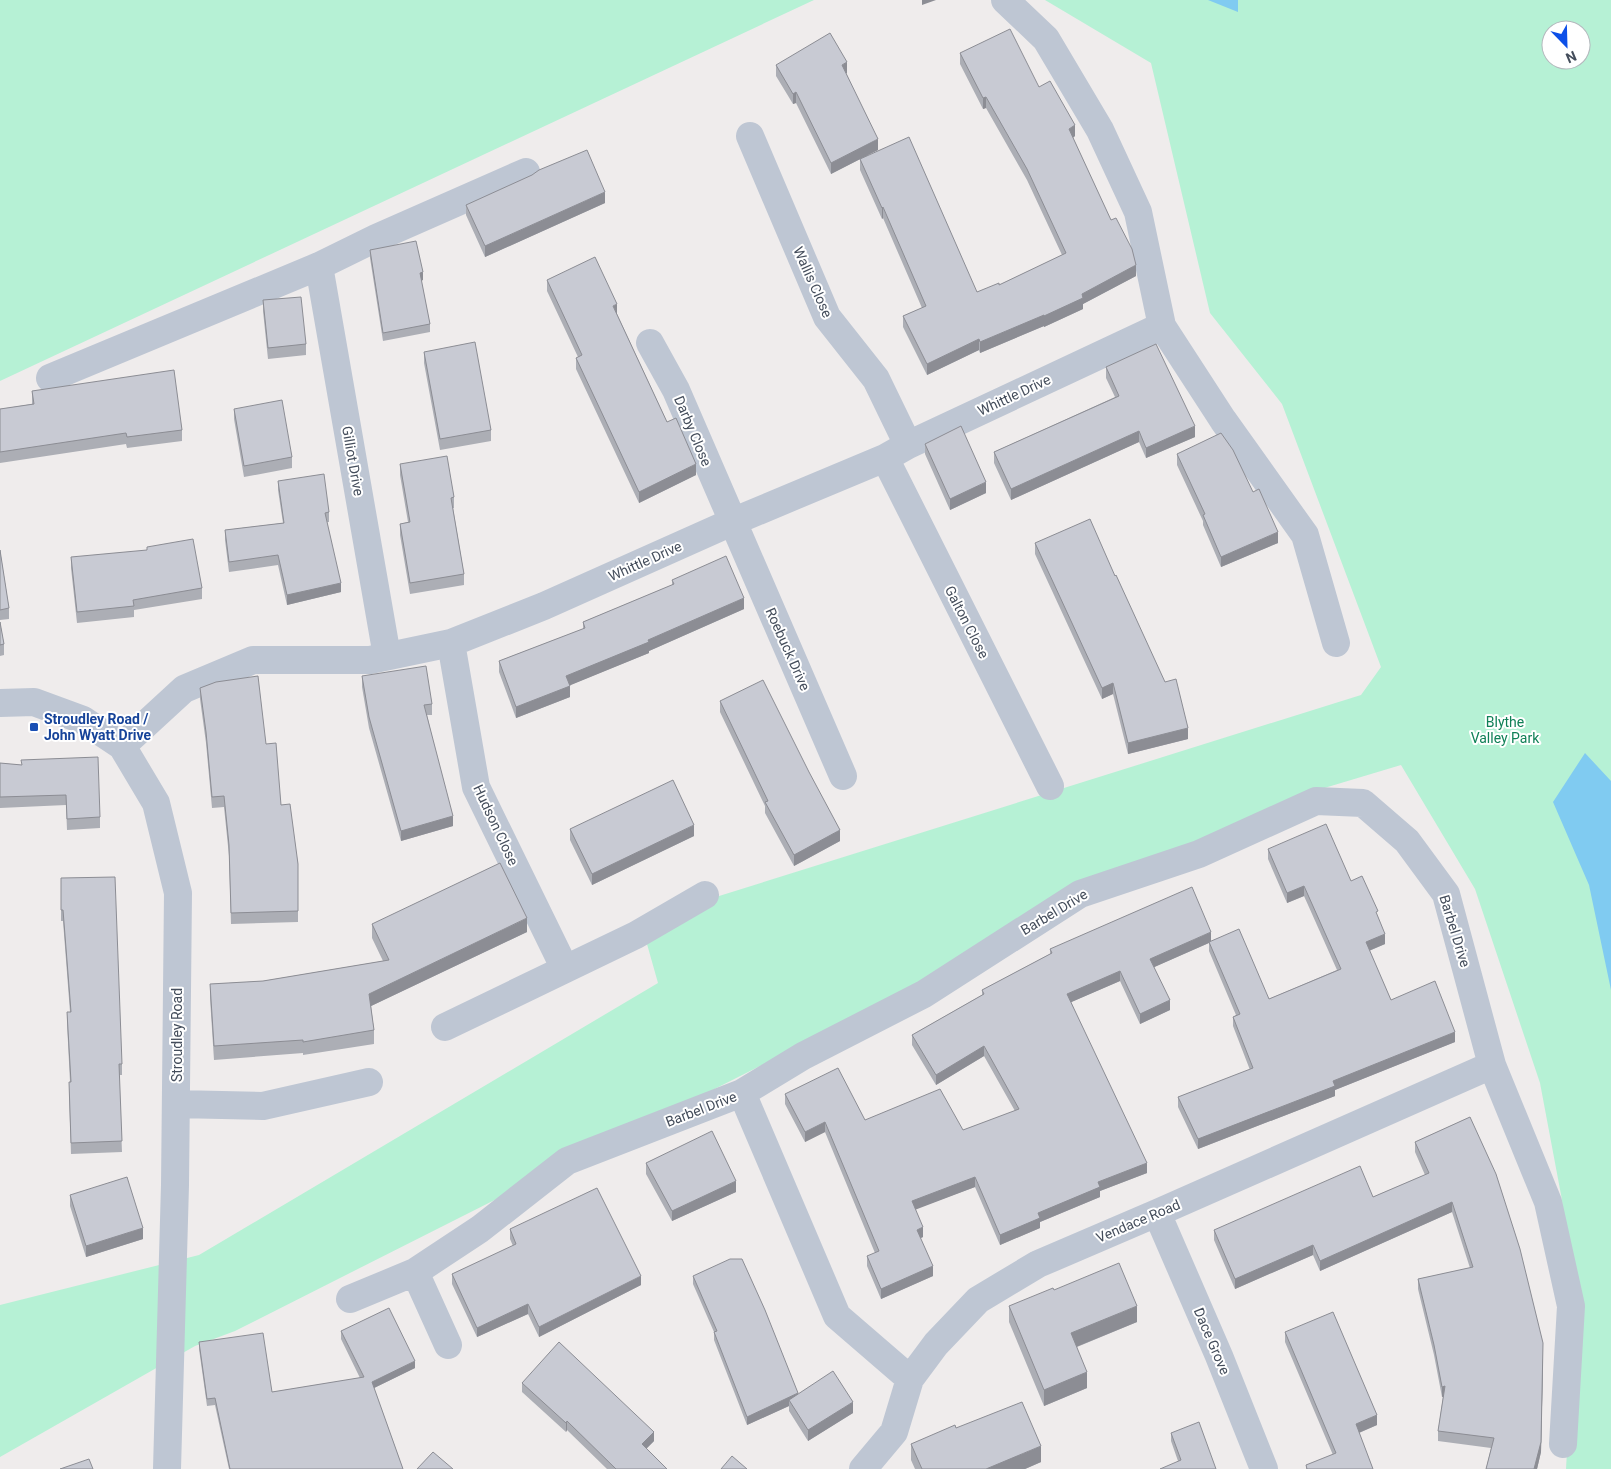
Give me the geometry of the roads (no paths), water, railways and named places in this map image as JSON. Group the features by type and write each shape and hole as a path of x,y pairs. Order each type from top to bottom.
{"street":[{"path":"1005,0 1046,39 1100,130 1138,212 1162,326 1223,420 1305,535 1336,643"},
{"name":"Wallis Close","path":"750,136 827,318 876,379 908,445"},
{"path":"50,378 319,266 376,238 526,172"},
{"name":"Gilliot Drive","path":"319,266 387,656"},
{"name":"Whittle Drive","path":"122,746 184,689 253,660 370,660 451,643 544,606 732,522 885,458 908,445 1162,326"},
{"name":"Darby Close","path":"650,343 676,390 732,522"},
{"name":"Galton Close","path":"885,458 1050,786"},
{"name":"Roebuck Drive","path":"732,522 843,776"},
{"name":"Hudson Close","path":"451,643 476,787 565,969"},
{"name":"Stroudley Road","path":"0,703 34,702 83,720 122,746 156,803 178,893 176,1104 168,1469"},
{"name":"Barbel Drive","path":"350,1299 415,1272 480,1229 567,1161 742,1094 803,1056 924,994 1080,894 1199,854 1316,801 1363,803 1407,842 1446,894 1492,1065 1548,1202 1571,1306 1563,1444"},
{"path":"445,1027 636,935 705,895"},
{"name":"Vendace Road","path":"863,1469 894,1432 910,1379 936,1344 978,1300 1038,1264 1492,1065"},
{"path":"176,1104 263,1106 369,1082"},
{"path":"742,1094 838,1316 910,1379"},
{"name":"Dace Grove","path":"1157,1213 1219,1356 1264,1469"},
{"path":"415,1272 448,1345"}],"water":[{"path":"1208,0 1238,0 1238,12"},
{"path":"1585,753 1611,781 1611,990 1589,885 1553,802"}],"place":[{"name":"Stroudley Road / John Wyatt Drive","path":"34,727"}],"park label":[{"name":"Blythe Valley Park","path":"1505,730"}]}
